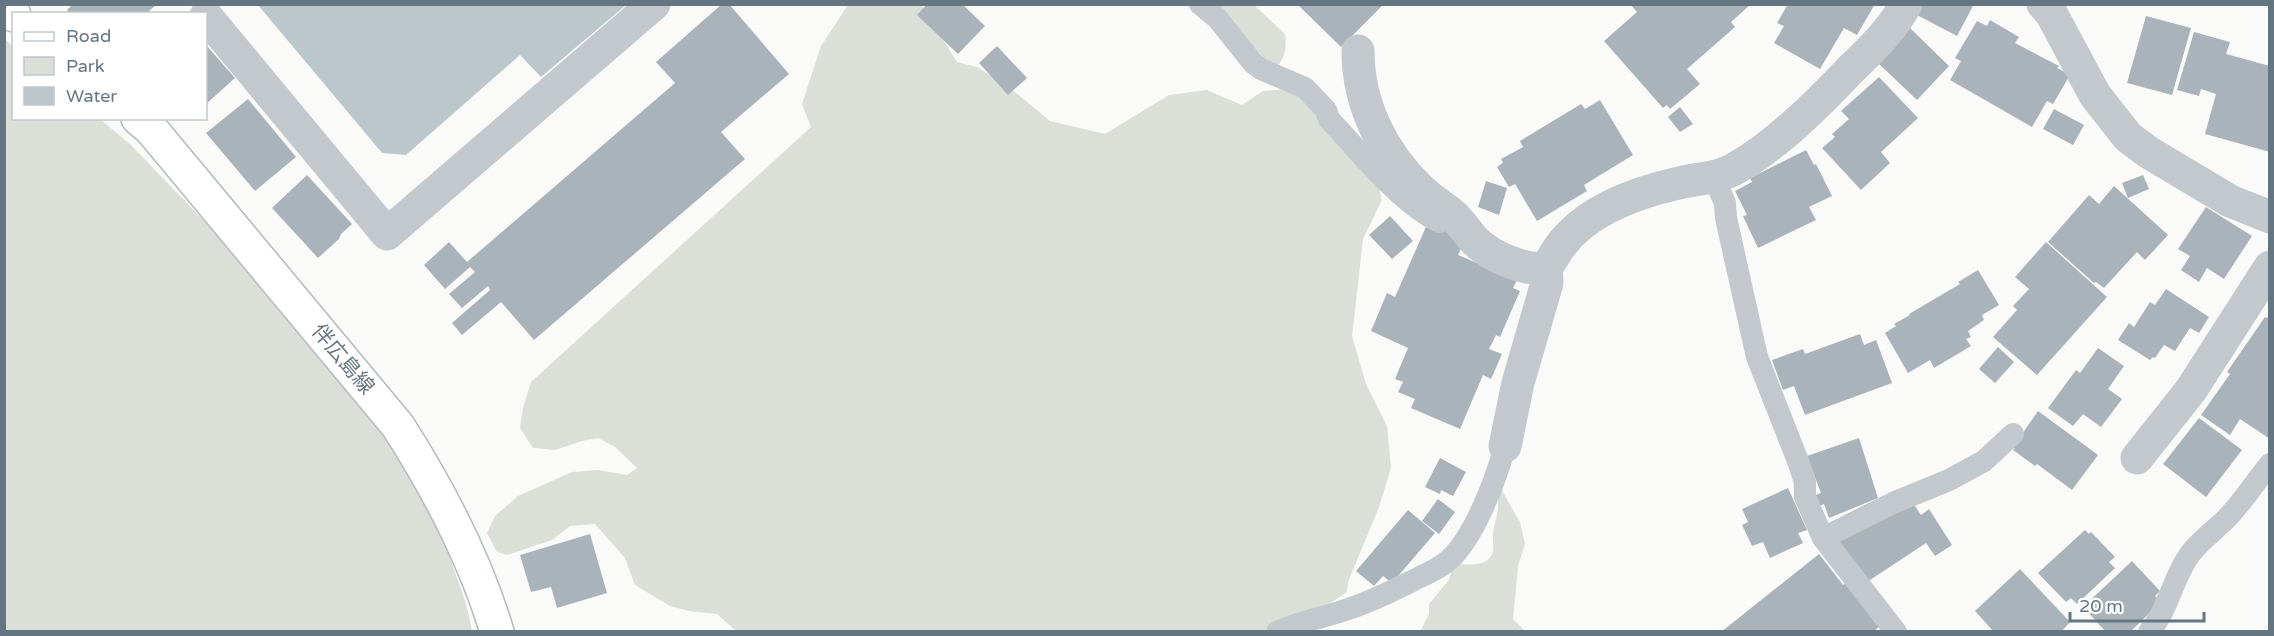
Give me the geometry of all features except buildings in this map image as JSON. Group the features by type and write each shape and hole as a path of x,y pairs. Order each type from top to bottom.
{"main road":[{"name":"伴広島線","path":"140,120 151,129 398,426 430,476 455,525 483,589 497,632"}],"street":[{"path":"207,16 387,234 654,4"},
{"path":"1505,446 1523,364 1547,283 1547,268 1578,225 1617,203 1660,187 1696,179 1714,178 1734,170 1755,156 1818,104 1887,33 1906,4"},
{"path":"2043,4 2051,13 2095,94 2128,137 2148,152 2230,201 2270,217"},
{"path":"1358,51 1360,86 1364,101 1382,140 1401,170 1424,193 1453,216 1476,242 1498,256 1534,270 1547,268"},
{"path":"2138,458 2191,390 2270,267"}],"lane":[{"path":"1200,4 1217,18 1252,63 1305,88 1326,110 1329,119 1414,206 1448,226 1466,230"},
{"path":"1714,178 1725,203 1726,218 1756,357 1798,461 1805,482 1805,497 1823,538 1896,632"},
{"path":"1823,538 1984,461 2013,434"},
{"path":"1277,632 1389,594 1437,569 1450,559 1461,545 1484,505 1495,480 1505,446"},
{"path":"2149,632 2158,622 2179,571 2190,554 2240,502 2270,464"}],"green space":[{"path":"848,5 921,5 957,62 977,67 1009,87 1050,121 1105,134 1169,95 1207,90 1242,105 1263,91 1287,89 1308,100 1377,181 1382,200 1363,239 1352,336 1366,384 1387,426 1391,468 1379,507 1348,582 1347,592 1323,608 1294,616 1262,632 736,631 717,614 670,606 635,585 625,558 595,524 570,526 552,540 507,555 497,552 487,533 495,516 518,496 572,472 598,470 627,475 637,468 615,447 598,438 555,450 533,448 520,428 531,382 811,127 802,104 821,46"},
{"path":"1212,5 1254,5 1285,34 1284,53 1275,69"},
{"path":"4,39 12,45 12,120 101,120 130,144 305,326 396,450 445,543 466,604 472,631 5,631"},
{"path":"1501,489 1520,522 1525,544 1518,566 1513,619 1525,631 1420,632 1429,614 1429,604 1449,580 1451,572 1460,564 1480,564 1491,556 1498,509 1497,494"}],"water":[{"path":"258,5 626,5 541,77 520,55 406,155 382,153"}]}
